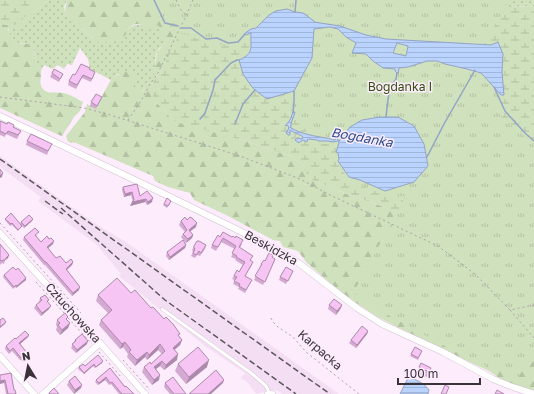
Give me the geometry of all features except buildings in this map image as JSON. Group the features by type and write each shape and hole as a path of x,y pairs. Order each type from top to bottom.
{"street":[{"name":"Beskidzka","path":"0,116 160,192 285,254 299,263 357,308 382,324 443,352 493,379 534,394"},
{"name":"Człuchowska","path":"0,233 97,345 145,394"},
{"path":"43,394 97,345"},
{"path":"0,356 34,394"}],"lane":[{"path":"162,309 251,373 266,386 270,394"}],"path":[{"path":"176,0 186,16"},
{"path":"128,121 158,73 186,16 192,0"},
{"path":"0,97 84,108 107,114 240,156 294,177 438,246 475,274 510,310 534,338"},
{"path":"35,280 97,345 126,382"},
{"path":"510,310 534,305"},
{"name":"Karpacka","path":"270,318 278,327 293,337 306,352 359,394"}],"shaded area":[{"path":"0,156 84,216 126,242 339,394 283,394 273,390 256,394 248,383 241,378 245,373 205,346 119,276 121,274 96,244 38,201 41,197 0,167"}],"green space":[{"path":"0,0 49,0 18,27 9,27 9,30 10,35 16,42 29,44 33,47 36,60 41,71 40,82 45,91 60,92 71,95 83,102 80,111 74,117 62,136 0,108"},
{"path":"0,0 37,0 23,19 15,25 4,25 0,17"},
{"path":"49,0 67,0 64,7 66,16 76,24 81,24 84,32 90,35 93,39 108,36 114,43 120,43 131,26 158,25 167,40 156,54 155,73 140,94 138,88 133,85 133,81 121,74 118,74 111,80 90,69 88,59 80,48 72,65 67,64 64,69 58,65 52,69 44,65 41,71 36,60 34,48 28,44 18,43 12,39 9,27 23,23"},
{"path":"67,0 220,0 166,61 152,84 155,102 164,109 171,119 246,141 290,156 304,166 309,178 344,193 426,223 534,301 534,390 508,384 489,371 434,346 378,317 344,295 307,263 298,251 283,247 280,241 273,240 194,200 190,193 168,187 155,181 153,176 76,143 68,142 66,136 85,112 87,104 96,109 114,77 124,71 133,73 136,77 133,81 133,85 138,88 140,93 143,91 155,73 157,52 167,40 161,34 158,25 148,30 143,25 137,24 132,25 128,29 123,37 123,41 120,43 114,43 108,37 106,44 96,42 90,35 84,32 81,24 68,21 65,10"},
{"name":"Bogdanka I","path":"154,0 509,0 479,53 501,107 500,116 534,144 534,350 518,377 472,361 386,314 353,293 406,196 388,197 346,178 336,146 311,140 305,129 296,118 290,103 284,96 272,98 259,94 238,67 234,59 251,47 247,40 240,45 232,46 208,42 180,32 162,20"},
{"path":"503,0 534,0 534,6 507,7"},
{"name":"Bogdanka I","path":"503,0 507,7 534,6 534,213 426,224 308,178 304,166 290,156 246,141 179,123 171,119 164,109 155,102 151,88 184,25"}],"water":[{"path":"287,9 303,13 314,22 340,26 366,35 386,39 491,45 498,42 503,54 502,72 504,95 501,95 481,73 437,61 427,61 408,67 399,68 398,74 395,69 383,68 366,54 352,53 356,43 346,37 338,29 330,27 314,29 312,58 294,91 267,99 252,87 243,74 239,60 247,55 251,49 251,33 246,35 244,34 251,29 256,28 269,15 276,11","holes":["397,43 408,46 406,56 393,53"]},
{"path":"293,112 295,112 291,128 313,136 334,140 337,138 339,141 350,127 362,120 380,117 398,117 414,126 424,144 428,166 414,182 385,191 349,177 338,161 338,153 336,152 339,143 338,141 318,141 308,139 307,142 303,140 299,143 295,140 298,138 302,139 302,136 290,130 290,135 286,133 289,128 287,125 285,126 290,120"},
{"path":"408,378 417,380 425,386 429,390 428,394 400,394"}],"waterway":[{"name":"Bogdanka","path":"154,0 165,23 178,26"},
{"path":"295,12 296,0"},
{"name":"Bogdanka","path":"181,28 191,28 206,39 217,38 228,43 238,42 245,34"},
{"path":"200,119 205,113 215,80 231,63 239,60"},
{"name":"Bogdanka","path":"427,157 475,70"},
{"path":"386,117 391,86 396,79 397,73"},
{"name":"Bogdanka","path":"494,87 505,111 534,141"},
{"path":"235,124 243,104 255,90"},
{"name":"Bogdanka","path":"293,113 294,91"}],"railway":[{"path":"0,159 330,394"},
{"path":"45,201 63,214"},
{"path":"61,208 165,300 296,394"}]}
